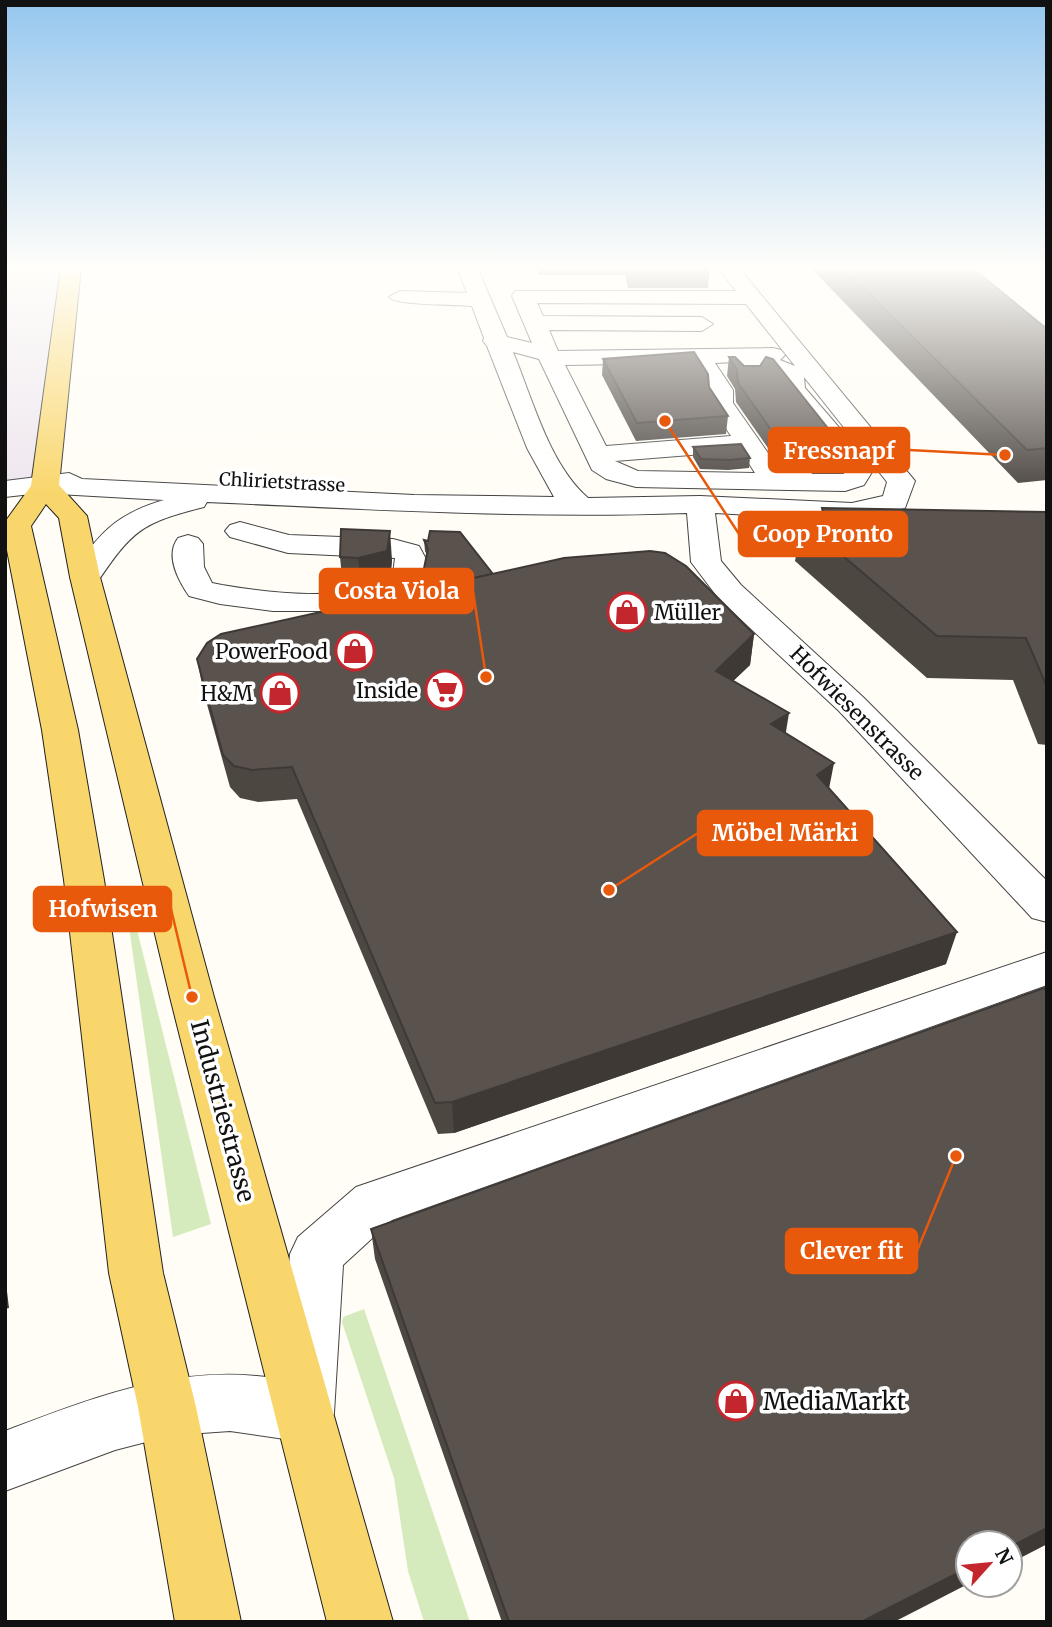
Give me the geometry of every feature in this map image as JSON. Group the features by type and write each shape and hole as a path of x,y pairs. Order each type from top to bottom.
{"main road":[{"path":"62,343 45,486 17,526 60,730 85,880 136,1273 167,1407 208,1622"},
{"name":"Industriestrasse","path":"45,486 73,516 85,577 192,998 360,1622"}],"street":[{"path":"496,343 538,444 570,497"},
{"path":"502,343 549,356 800,356"},
{"path":"543,343 602,464 616,473 636,479 845,483 854,479 858,472 855,461 793,389 792,374 782,367 756,364 743,368 750,377"},
{"name":"Chlirietstrasse","path":"45,486 114,472 570,497 662,508 700,504 852,512 895,502 901,481 790,343"},
{"path":"698,355 721,390 720,403 766,469 802,476 814,474 819,470 815,463"},
{"path":"472,491 529,473 538,444 574,405"},
{"path":"599,454 748,443"},
{"path":"5,489 45,486"},
{"name":"Chlirietstrasse","path":"45,486 225,494 570,497"},
{"name":"Chlirietstrasse","path":"85,577 111,538 135,523 175,505 225,494"},
{"name":"Hofwiesenstrasse","path":"700,504 706,562 730,592 851,704 1047,907"},
{"path":"188,544 189,567 200,589 227,597 357,602 393,594 406,587 411,559 408,552 393,548 288,544 240,531"},
{"path":"5,1461 167,1407 229,1402 305,1413 317,1254 374,1203 1031,974"}],"shaded area":[{"path":"5,343 62,343 45,486 5,489"}],"green space":[{"path":"136,926 211,1224 173,1237 129,927"},
{"path":"364,1309 470,1622 424,1622 408,1571 394,1478 342,1322 343,1317"}],"building":[{"path":"919,343 1047,343 1047,448 1027,450"},
{"path":"694,352 708,374 709,387 728,416 637,423 603,359"},
{"path":"729,357 735,357 744,366 760,366 766,357 773,359 838,441 800,445 779,441 738,383 737,370"},
{"path":"741,444 750,458 701,459 693,447"},
{"path":"822,508 1047,512 1047,687 1026,638 937,636 802,521 824,515"},
{"path":"341,529 390,531 387,551 358,558 340,557"},
{"path":"430,531 460,532 493,574 469,579 422,578 428,549 424,540 428,541"},
{"path":"650,551 665,553 686,566 754,634 716,671 789,713 771,724 834,763 817,775 957,932 452,1102 435,1103 292,767 252,770 234,766 223,755 197,659 207,643 221,634 564,558"},
{"name":"MediaMarkt","path":"1044,988 1047,991 1047,1528 1024,1540 1024,1529 954,1529 954,1575 861,1622 509,1622 371,1229"}],"place":[{"name":"Coop Pronto","path":"665,421"},
{"name":"Fressnapf","path":"1005,455"},
{"name":"Müller","path":"627,612"},
{"name":"PowerFood","path":"355,651"},
{"name":"Costa Viola","path":"486,677"},
{"name":"Inside","path":"445,690"},
{"name":"H&M","path":"280,693"},
{"name":"Möbel Märki","path":"609,890"},
{"name":"Hofwisen","path":"192,997"},
{"name":"Clever fit","path":"956,1156"},
{"name":"MediaMarkt","path":"736,1401"}]}
